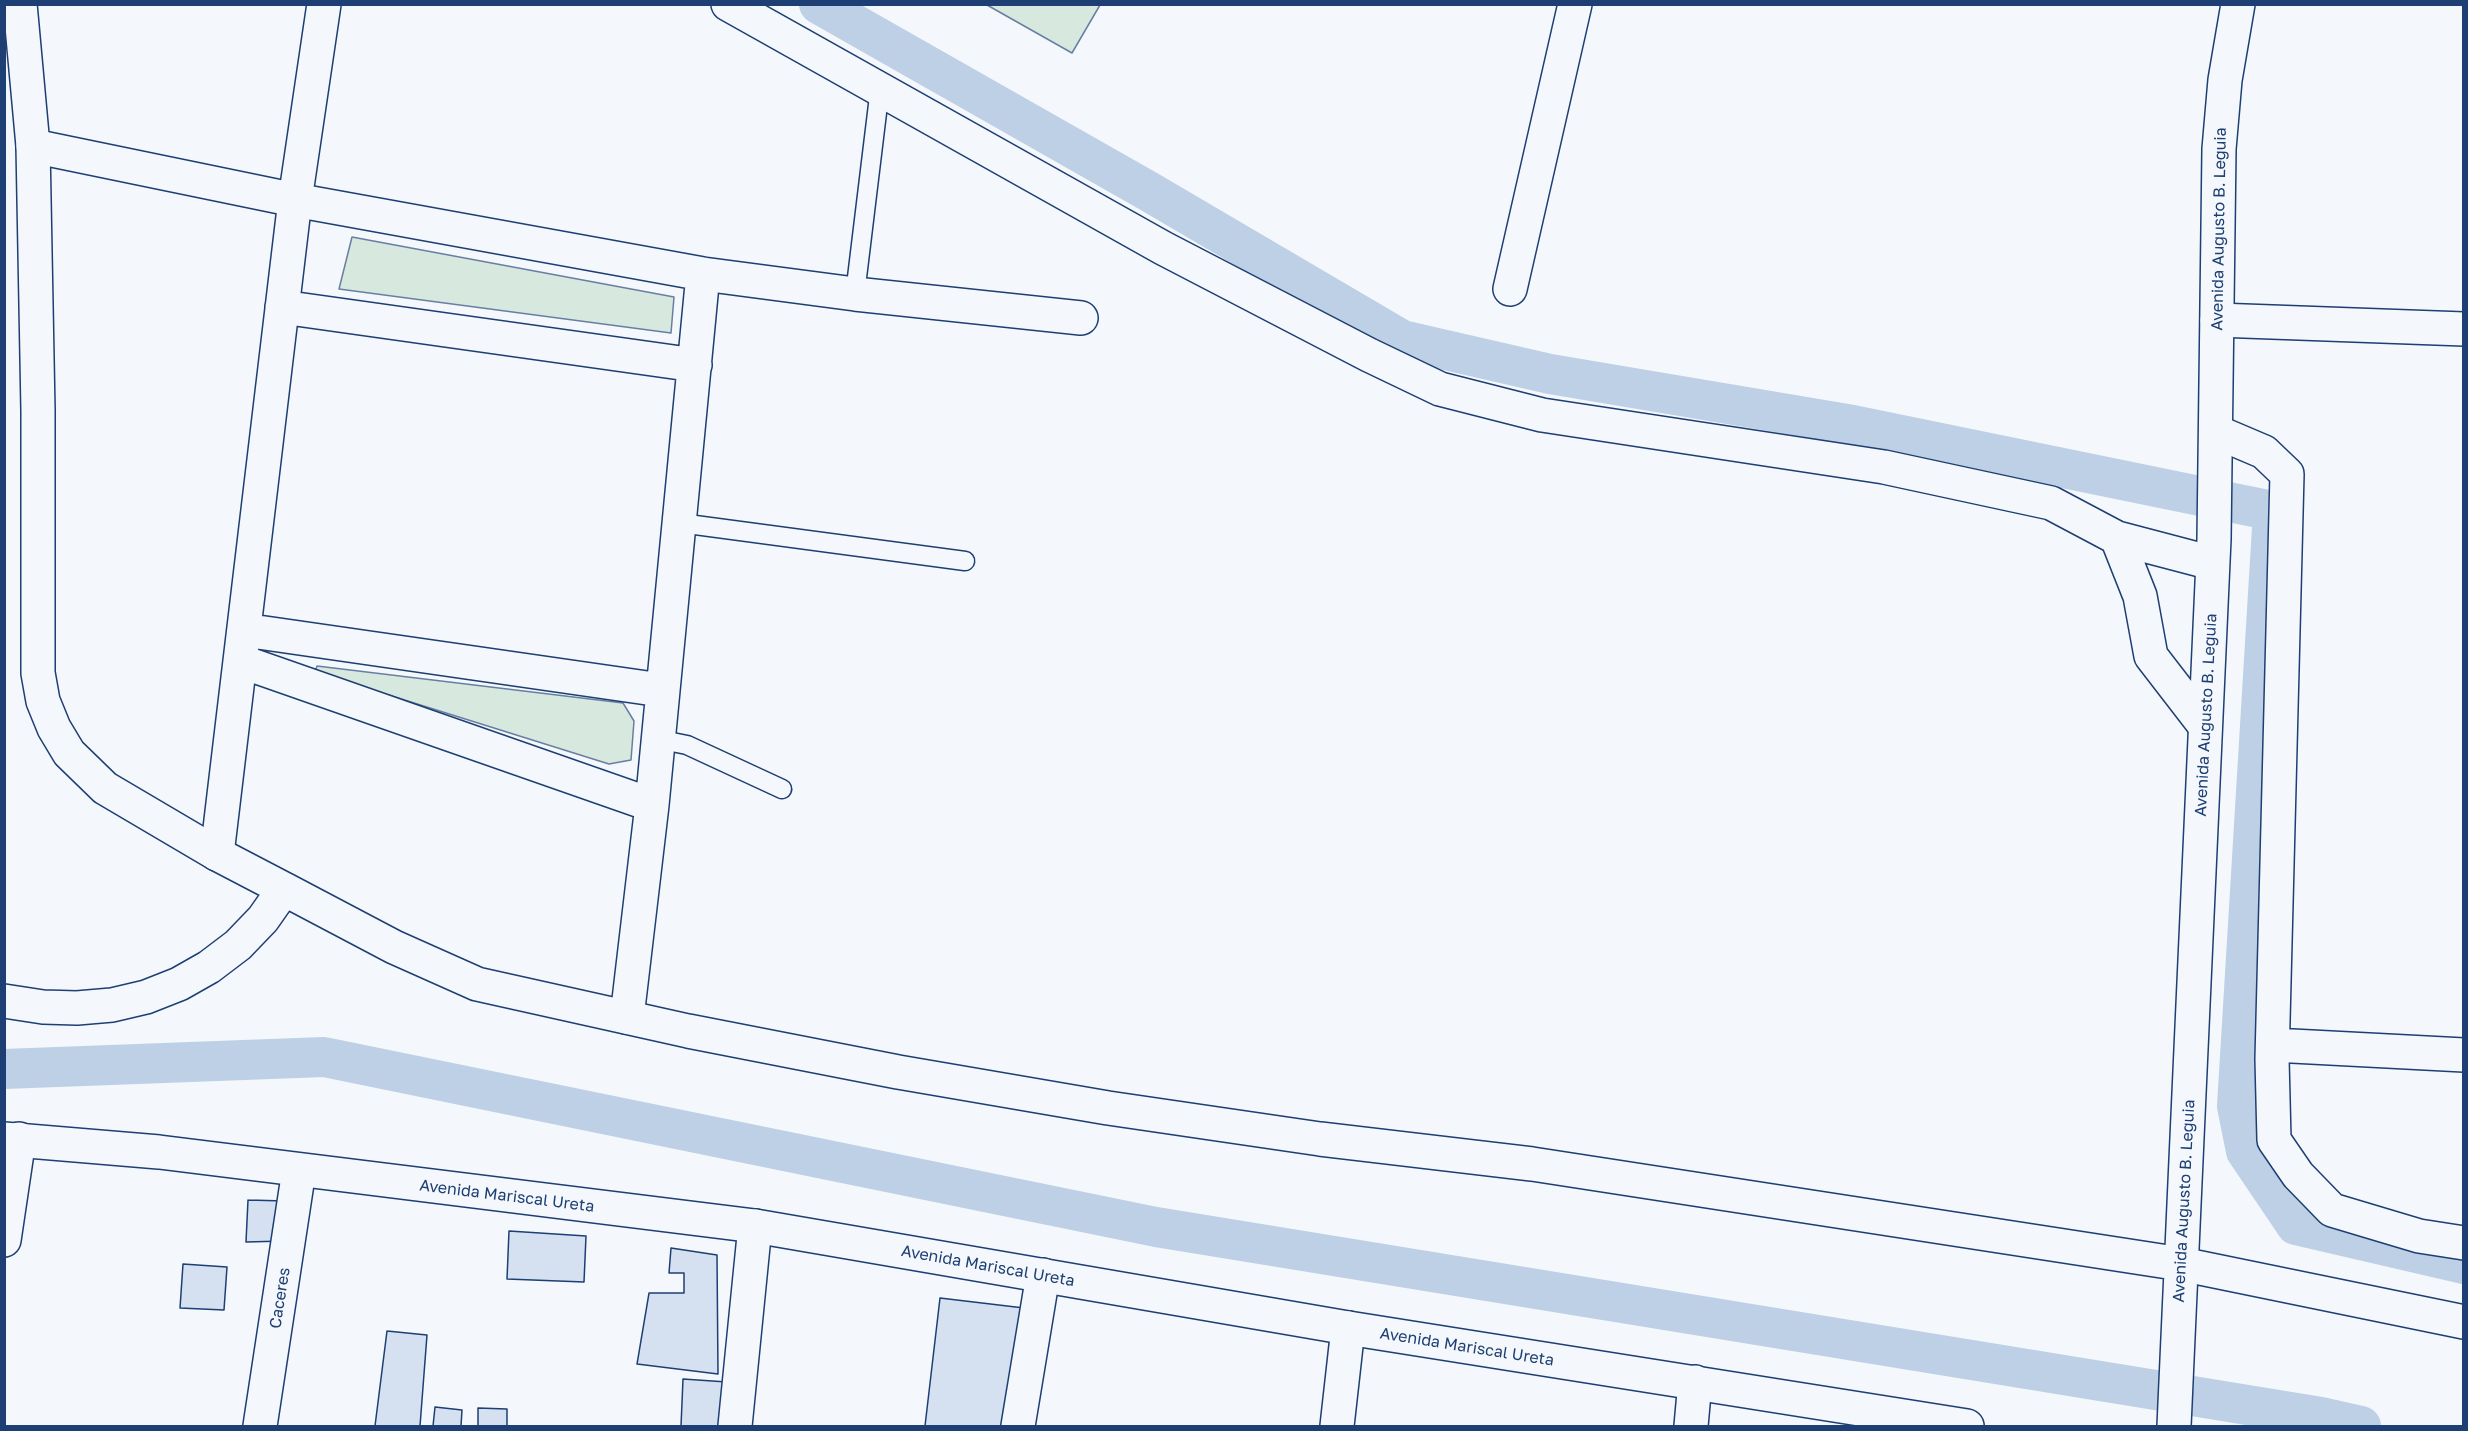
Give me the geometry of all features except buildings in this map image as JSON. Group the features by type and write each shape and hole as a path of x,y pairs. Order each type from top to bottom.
{"street":[{"path":"20,4 33,146 38,411 38,673 43,701 54,728 69,753 86,772 105,788 217,854 394,947 477,984 627,1017 898,1072 1108,1108 1320,1139 1532,1164 2181,1264 2463,1322"},
{"path":"217,854 295,200 324,4"},
{"path":"728,4 1163,248 1369,355 1440,388 1542,415 1884,467 2050,503 2117,538 2213,551"},
{"path":"1510,289 1575,4"},
{"name":"Avenida Augusto B. Leguia","path":"2174,1422 2213,551 2217,432 2219,149 2225,80 2238,4"},
{"path":"33,146 295,200 703,274 855,294 1081,318"},
{"path":"627,1017 652,805 661,690 680,523 703,274"},
{"path":"282,307 694,365"},
{"path":"2217,320 2463,329"},
{"path":"2217,432 2264,452 2287,474 2273,1045 2274,1140 2298,1175 2332,1210 2419,1236 2463,1243"},
{"path":"2117,538 2140,596 2151,656 2205,726"},
{"path":"242,646 661,690"},
{"path":"242,646 652,805"},
{"path":"4,1001 43,1007 78,1008 112,1005 157,993 209,967 238,945 263,919 284,889"},
{"path":"2273,1045 2463,1055"},
{"path":"4,1240 12,1139"},
{"name":"Avenida Mariscal Ureta","path":"12,1139 159,1152 755,1226 1348,1328 1967,1426"},
{"name":"Caceres","path":"260,1426 299,1170"},
{"path":"735,1426 755,1226"},
{"path":"1018,1426 1043,1275"},
{"path":"1337,1426 1348,1328"},
{"path":"1691,1426 1695,1382"}],"lane":[{"path":"855,294 880,88"},
{"path":"680,523 965,561"},
{"path":"657,739 687,745 782,789"}],"shaded area":[{"path":"987,5 1100,5 1072,53"},
{"path":"352,237 674,297 671,333 339,289"},
{"path":"317,666 623,703 634,721 631,760 609,764 315,672"}],"waterway":[{"path":"819,4 1148,191 1402,340 1550,374 1853,425 2273,511 2237,1106 2246,1151 2296,1225 2464,1264"},
{"path":"4,1069 324,1057 1156,1227 2321,1417 2361,1426"}]}
